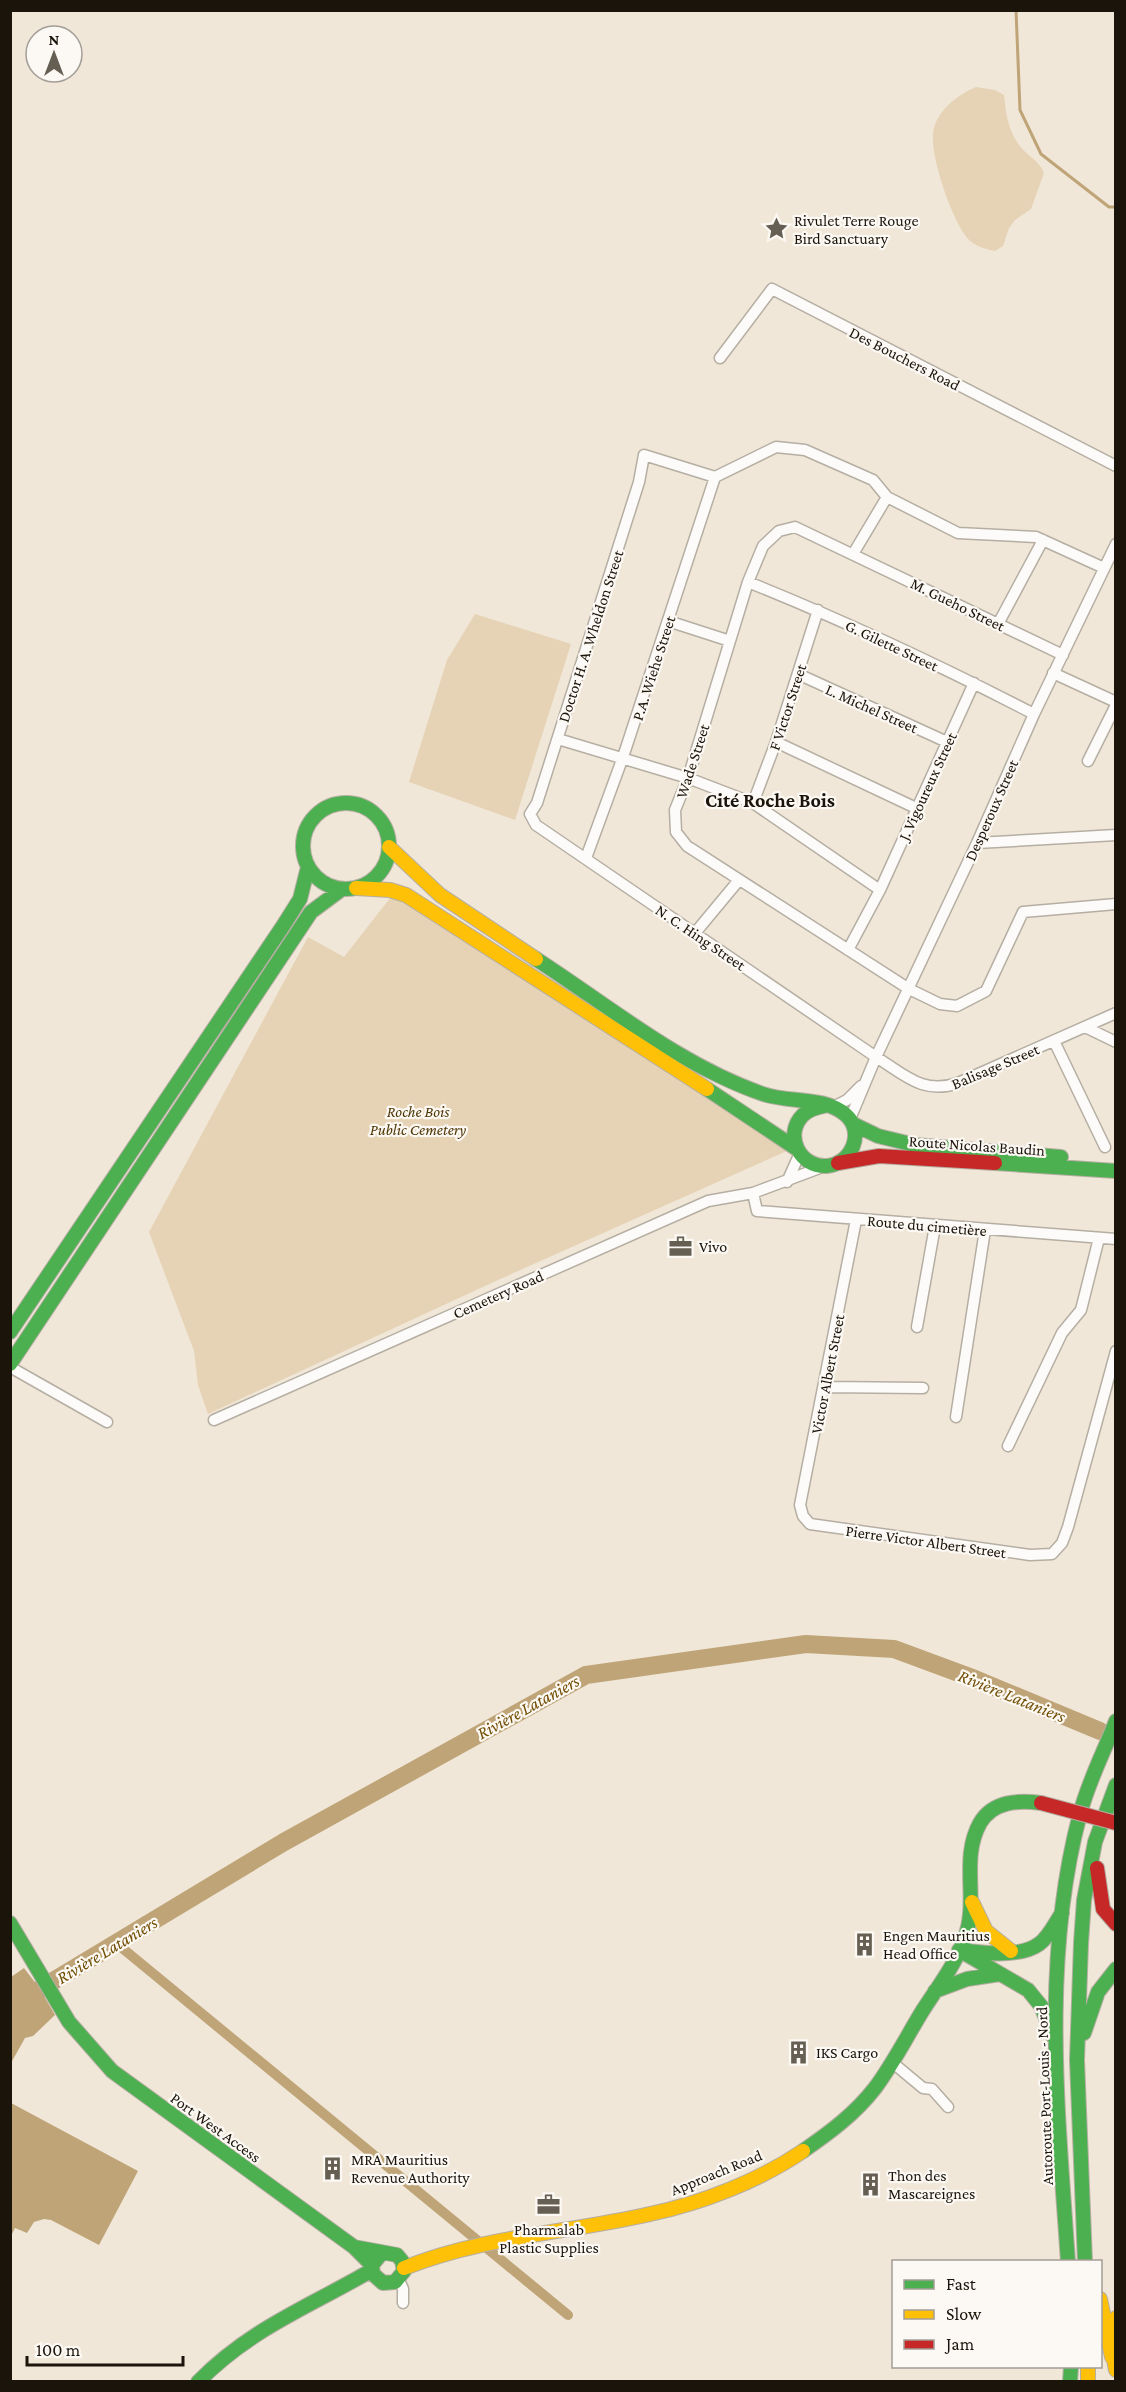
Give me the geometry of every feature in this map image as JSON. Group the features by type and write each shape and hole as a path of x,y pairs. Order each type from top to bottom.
{"main road":[{"path":"10,1365 311,912 349,889 369,883 386,863 389,847 388,835 382,822 372,812 359,805 344,803 330,806 317,814 308,826 303,840 303,854 308,867 328,886 349,889 390,890 406,895 620,1032 798,1151 807,1161 816,1165 832,1164 846,1157 852,1149 855,1140 851,1121 845,1113 830,1106 766,1095 699,1065 480,922 425,882 389,847"},
{"path":"10,1332 283,926 300,898 308,876 308,867"},
{"path":"798,1151 794,1134 796,1124 802,1115 818,1106 830,1106"},
{"name":"Route Nicolas Baudin","path":"851,1121 878,1136 915,1145 1116,1161"},
{"name":"Route Nicolas Baudin","path":"832,1164 879,1156 1116,1171"},
{"name":"Autoroute Port-Louis - Nord","path":"1068,2260 1056,2044 1062,1912 1080,1814 1116,1721"},
{"name":"Autoroute Port-Louis - Nord","path":"1085,2260 1077,2050 1084,1900 1095,1842 1116,1785"},
{"path":"1011,1951 993,1940 983,1929 972,1902 970,1859 974,1839 981,1822 994,1808 1023,1800 1116,1823"},
{"path":"1095,1842 1097,1881 1103,1909 1116,1924"},
{"name":"Approach Road","path":"400,2268 431,2256 496,2241 655,2213 765,2173 801,2151 848,2118 868,2097 893,2063 959,1950 968,1930 972,1902"},
{"path":"959,1950 984,1954 1037,1946 1062,1912"},
{"name":"Port West Access","path":"10,1923 69,2022 112,2071 354,2247 376,2268"},
{"path":"959,1950 1028,1990 1041,2006 1056,2044"},
{"path":"1077,2050 1098,1992 1116,1969"},
{"path":"935,1991 955,1981 1000,1974"},
{"path":"1080,2170 1095,2260"},
{"path":"198,2382 212,2366 285,2316 376,2268 389,2253 400,2268 387,2284 376,2268"},
{"path":"1102,2304 1114,2360"},
{"path":"1114,2360 1112,2332 1116,2318"}],"street":[{"name":"Des Bouchers Road","path":"720,358 772,289 1116,466"},
{"path":"715,477 776,447 805,450 873,480 887,497 957,533 1036,537 1104,568"},
{"name":"Doctor H. A. Wheldon Street","path":"530,814 537,802 558,739 639,483 644,455 715,477"},
{"name":"P.A. Wiehe Street","path":"586,858 623,757 715,477"},
{"path":"853,554 887,497"},
{"name":"M. Gueho Street","path":"779,531 795,527 1063,655"},
{"name":"Wade Street","path":"779,531 763,546 748,582 688,778 675,810 676,832 687,846 909,989 940,1004 957,1006 986,991 1023,912 1116,904"},
{"path":"998,624 1043,540"},
{"name":"Desperoux Street","path":"851,1121 876,1057 977,843 1053,673 1116,544"},
{"name":"G. Gilette Street","path":"748,582 818,610 974,683 1034,714"},
{"name":"F Victor Street","path":"753,803 776,742 818,610"},
{"path":"668,621 730,641"},
{"path":"1053,673 1116,704 1088,760"},
{"name":"L. Michel Street","path":"798,674 947,742"},
{"name":"J. Vigoureux Street","path":"848,950 880,890 974,683"},
{"path":"558,739 688,778 753,803 880,890"},
{"path":"776,742 916,808"},
{"name":"N. C. Hing Street","path":"530,814 536,825 876,1057"},
{"path":"977,843 1116,835"},
{"path":"695,933 739,880"},
{"name":"Balisage Street","path":"876,1057 922,1085 942,1089 1116,1013"},
{"path":"1085,1027 1116,1042"},
{"path":"1054,1041 1105,1147"},
{"path":"830,1106 848,1100 868,1078"},
{"path":"786,1182 798,1161 798,1151"},
{"name":"Cemetery Road","path":"214,1420 708,1201 753,1193 832,1164"},
{"name":"Route du cimetière","path":"753,1193 757,1211 1116,1239"},
{"name":"Victor Albert Street","path":"810,1524 803,1516 800,1505 856,1220"},
{"path":"917,1327 935,1226"},
{"path":"956,1417 985,1230"},
{"path":"1008,1446 1062,1333 1081,1310 1099,1238"},
{"name":"Pierre Victor Albert Street","path":"810,1524 1047,1555 1062,1543 1068,1527 1116,1351"},
{"path":"10,1365 107,1422"},
{"path":"825,1387 923,1388"},
{"path":"893,2063 923,2088 932,2089 948,2107"},
{"path":"400,2268 403,2303"}],"green space":[{"path":"976,87 995,90 1004,95 1008,121 1015,139 1044,173 1031,209 1015,220 1009,228 1003,246 995,251 976,245 963,232 949,204 934,153 934,128 940,115 957,98"},
{"path":"475,614 571,644 515,820 409,782 447,660"},
{"name":"Roche Bois Public Cemetery","path":"394,893 789,1150 498,1280 208,1414 198,1385 194,1351 149,1232 308,937 344,957"}],"shaded area":[{"path":"24,1968 55,2015 33,2036 25,2038 11,2063 11,1977"},
{"path":"11,2103 138,2171 99,2245 51,2220 44,2219 34,2222 27,2233 15,2228 11,2236"}],"waterway":[{"path":"1016,10 1020,110 1041,154 1109,207 1116,207"},
{"name":"Rivière Lataniers","path":"40,1989 284,1842 586,1675 806,1644 894,1649 975,1679 1100,1731"},
{"path":"116,1943 568,2315"}],"traffic: fast":[{"path":"346,803 370,810 382,822 389,846 382,870 370,882 346,889 322,882 310,870 303,846 310,822 322,810 346,803"},
{"path":"10,1332 283,926 300,899 308,867"},
{"path":"10,1364 311,912 342,889"},
{"path":"536,959 645,1033 702,1067 763,1094 817,1102 828,1105 837,1109 846,1115 855,1130 853,1146 843,1160 827,1166 809,1162 802,1156 797,1149 795,1132 797,1123 803,1115 815,1108 828,1105"},
{"path":"707,1089 797,1149"},
{"path":"853,1124 878,1136 915,1145 1061,1157"},
{"path":"995,1163 1116,1171"},
{"path":"1068,2260 1057,2094 1056,1981 1060,1925 1068,1869 1083,1802 1116,1721"},
{"path":"1085,2260 1077,2060 1081,1943 1084,1900 1095,1842 1116,1785"},
{"path":"803,2151 850,2115 875,2088 954,1962 967,1931 970,1917 971,1849 980,1823 985,1816 999,1806 1015,1802 1041,1803"},
{"path":"968,1951 1005,1954 1032,1948 1046,1938 1062,1913"},
{"path":"10,1923 69,2022 112,2071 354,2247 372,2265"},
{"path":"959,1950 1028,1990 1041,2006 1053,2036"},
{"path":"1084,2033 1098,1992 1116,1969"},
{"path":"935,1991 967,1979 1000,1974"},
{"path":"354,2247 397,2255 402,2261 404,2271 395,2282 383,2283 373,2274 372,2265 381,2254"},
{"path":"198,2382 218,2363 260,2333 372,2270"},
{"path":"1070,2382 1071,2368"}],"traffic: slow":[{"path":"389,847 440,895 536,959"},
{"path":"356,888 390,890 406,895 707,1089"},
{"path":"972,1902 986,1931 1011,1951"},
{"path":"404,2268 434,2257 495,2242 619,2220 690,2204 730,2190 768,2172 803,2151"},
{"path":"1102,2309 1112,2357"},
{"path":"1116,2318 1111,2344 1116,2370"},
{"path":"1088,2368 1088,2382"}],"traffic: jam":[{"path":"838,1163 879,1156 995,1163"},
{"path":"1041,1803 1116,1823"},
{"path":"1097,1868 1103,1909 1116,1924"}],"place":[{"name":"Rivulet Terre Rouge Bird Sanctuary","path":"776,229"},
{"name":"Vivo","path":"681,1246"},
{"name":"Engen Mauritius Head Office","path":"865,1944"},
{"name":"IKS Cargo","path":"798,2052"},
{"name":"MRA Mauritius Revenue Authority","path":"333,2168"},
{"name":"Thon des Mascareignes","path":"870,2184"},
{"name":"Pharmalab Plastic Supplies","path":"549,2204"}],"district":[{"name":"Cité Roche Bois","path":"770,800"}]}
